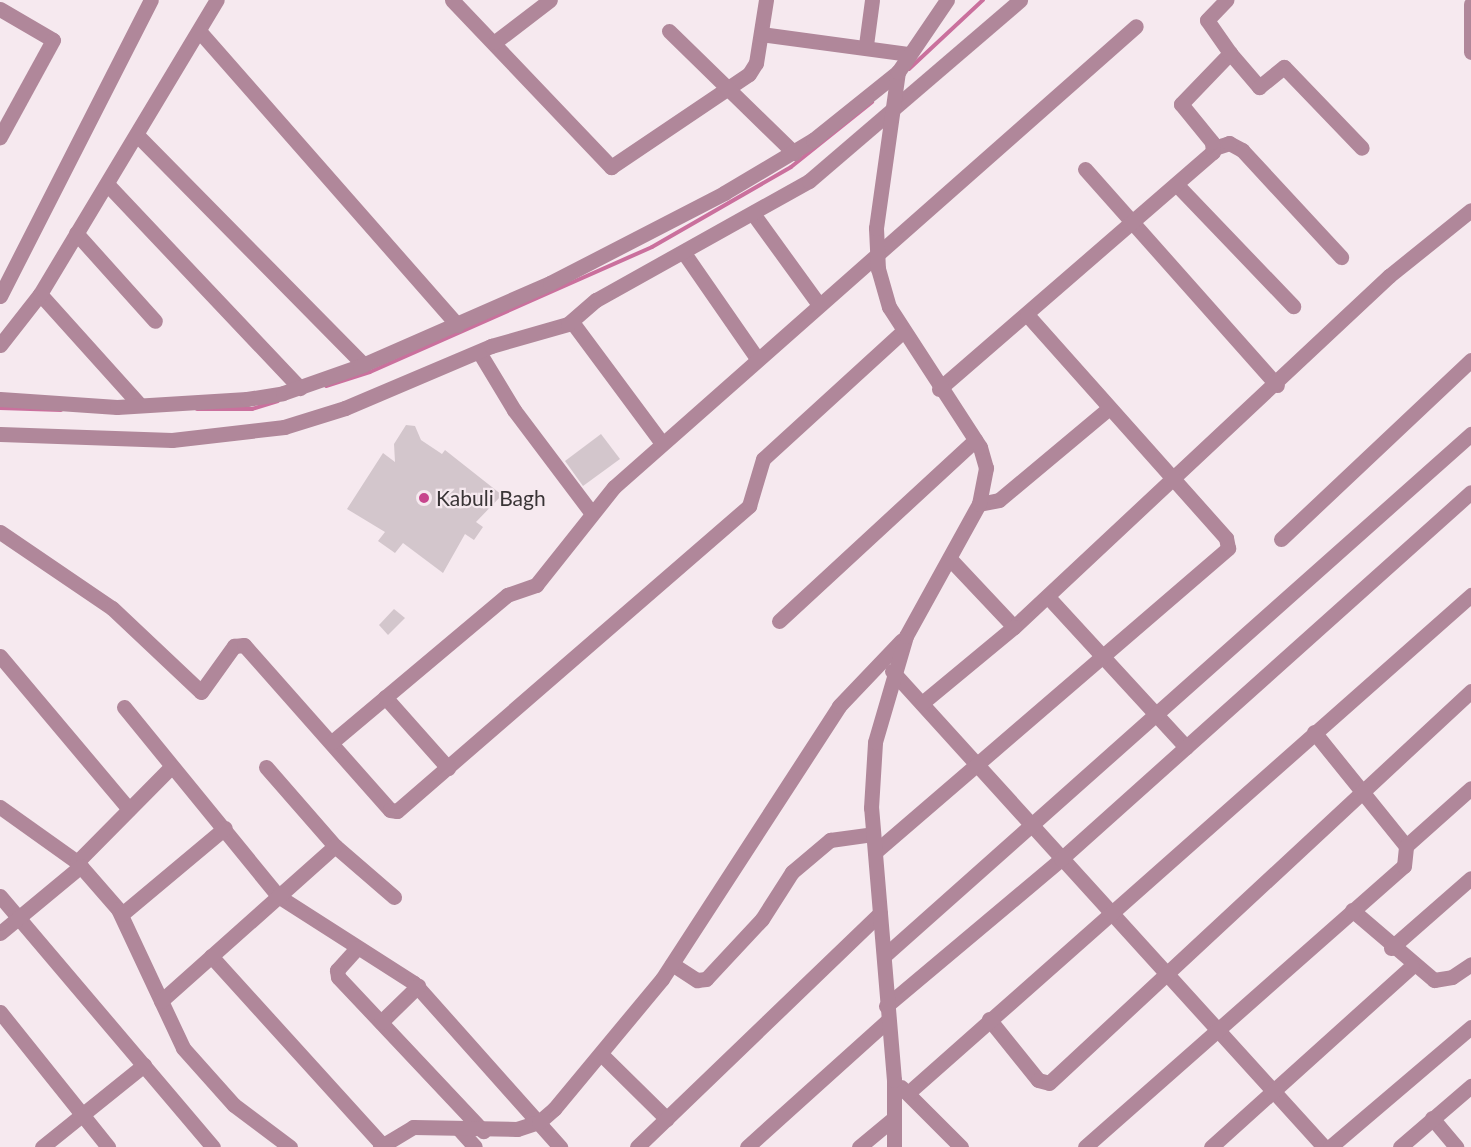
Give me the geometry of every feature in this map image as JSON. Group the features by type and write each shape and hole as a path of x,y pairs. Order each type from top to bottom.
{"street":[{"path":"0,296 6,274 151,0"},
{"path":"0,345 40,294 76,232 139,137 218,0"},
{"path":"452,0 495,42 606,166 621,164 754,68 766,0"},
{"path":"495,42 550,0"},
{"path":"866,45 872,0"},
{"path":"894,1147 894,1080 886,1014 884,956 873,834 875,742 892,671 906,636 979,504 986,468 975,440 902,332 889,307 875,251 896,107 898,74 908,54 947,0"},
{"path":"0,434 172,440 251,433 345,408 479,352 572,322 596,300 754,215 809,180 1020,0"},
{"path":"1226,0 1207,20 1230,53 1259,87 1284,67 1362,148"},
{"path":"1471,4 1471,52"},
{"path":"0,9 53,39 0,137"},
{"path":"332,742 507,595 536,585 591,512 662,442 875,251 1136,26"},
{"path":"669,31 725,91 794,153"},
{"path":"200,32 457,326"},
{"path":"761,34 866,45 908,54"},
{"path":"1214,148 1181,104 1230,53"},
{"path":"0,399 140,405 247,399 300,388 364,365 457,326 640,238 794,153 898,74"},
{"path":"139,137 364,365"},
{"path":"939,389 1027,315 1132,218 1177,185 1214,148 1229,143 1242,150 1341,257"},
{"path":"1085,169 1132,218 1277,385"},
{"path":"107,184 300,388"},
{"path":"1177,185 1293,306"},
{"path":"922,703 1014,627 1175,481 1389,276 1471,210"},
{"path":"754,215 817,302"},
{"path":"76,232 156,321"},
{"path":"684,253 756,357"},
{"path":"40,294 140,405"},
{"path":"875,852 1105,657 1227,548 1226,538 1027,315"},
{"path":"572,322 662,442"},
{"path":"0,532 112,608 201,692 234,646 244,645 393,812 448,768 748,506 763,459 902,332"},
{"path":"479,352 514,410 591,512"},
{"path":"1281,538 1471,360"},
{"path":"979,504 999,500 1108,408"},
{"path":"884,956 1033,828 1156,711 1471,434"},
{"path":"779,621 975,440"},
{"path":"747,1147 886,1014 1471,492"},
{"path":"950,559 1014,627"},
{"path":"908,1094 989,1019 1471,595"},
{"path":"1048,597 1156,711 1186,747"},
{"path":"211,956 382,1146 413,1127 483,1131 539,1122 602,1055 672,964 839,706 906,636"},
{"path":"0,656 129,809"},
{"path":"892,671 1061,859 1221,1029 1324,1147"},
{"path":"989,1019 1046,1084 1365,795 1471,691"},
{"path":"385,697 448,768"},
{"path":"124,707 171,767 225,828 278,896 418,986 560,1147"},
{"path":"1314,732 1406,846"},
{"path":"0,933 79,864 171,767"},
{"path":"266,767 335,846 394,897"},
{"path":"1085,1147 1404,866 1406,846 1471,788"},
{"path":"0,807 79,864 122,914 183,1048 234,1105 290,1147"},
{"path":"122,914 225,828"},
{"path":"672,964 697,980 706,979 762,919 792,872 830,840 873,834"},
{"path":"161,1001 335,846"},
{"path":"1391,948 1471,878"},
{"path":"0,896 213,1147"},
{"path":"1352,910 1412,966 1444,980 1471,964"},
{"path":"638,1147 880,913"},
{"path":"357,948 337,973 483,1131"},
{"path":"1211,1147 1412,966"},
{"path":"381,1022 418,986"},
{"path":"0,1012 108,1147"},
{"path":"1330,1147 1471,1028"},
{"path":"602,1055 667,1119"},
{"path":"42,1147 82,1112 144,1065"},
{"path":"894,1080 962,1147"},
{"path":"1400,1147 1471,1086"},
{"path":"859,1147 894,1118"},
{"path":"1432,1118 1456,1147"},
{"path":"458,1128 475,1147"}],"building":[{"name":"Kabuli Bagh","path":"406,425 415,426 421,440 442,454 445,450 502,495 476,522 483,527 474,540 465,534 443,573 403,543 395,553 378,541 385,532 347,509 383,453 395,462 394,444"},
{"path":"601,434 620,459 583,486 565,461"},
{"path":"394,609 405,618 388,635 379,625"}],"waterway":[{"path":"909,69 983,0"},
{"path":"326,386 370,372 652,247 791,167 872,102"},
{"path":"197,409 252,409 278,401"},
{"path":"0,408 61,410"}],"place":[{"name":"Kabuli Bagh","path":"424,498"}]}
